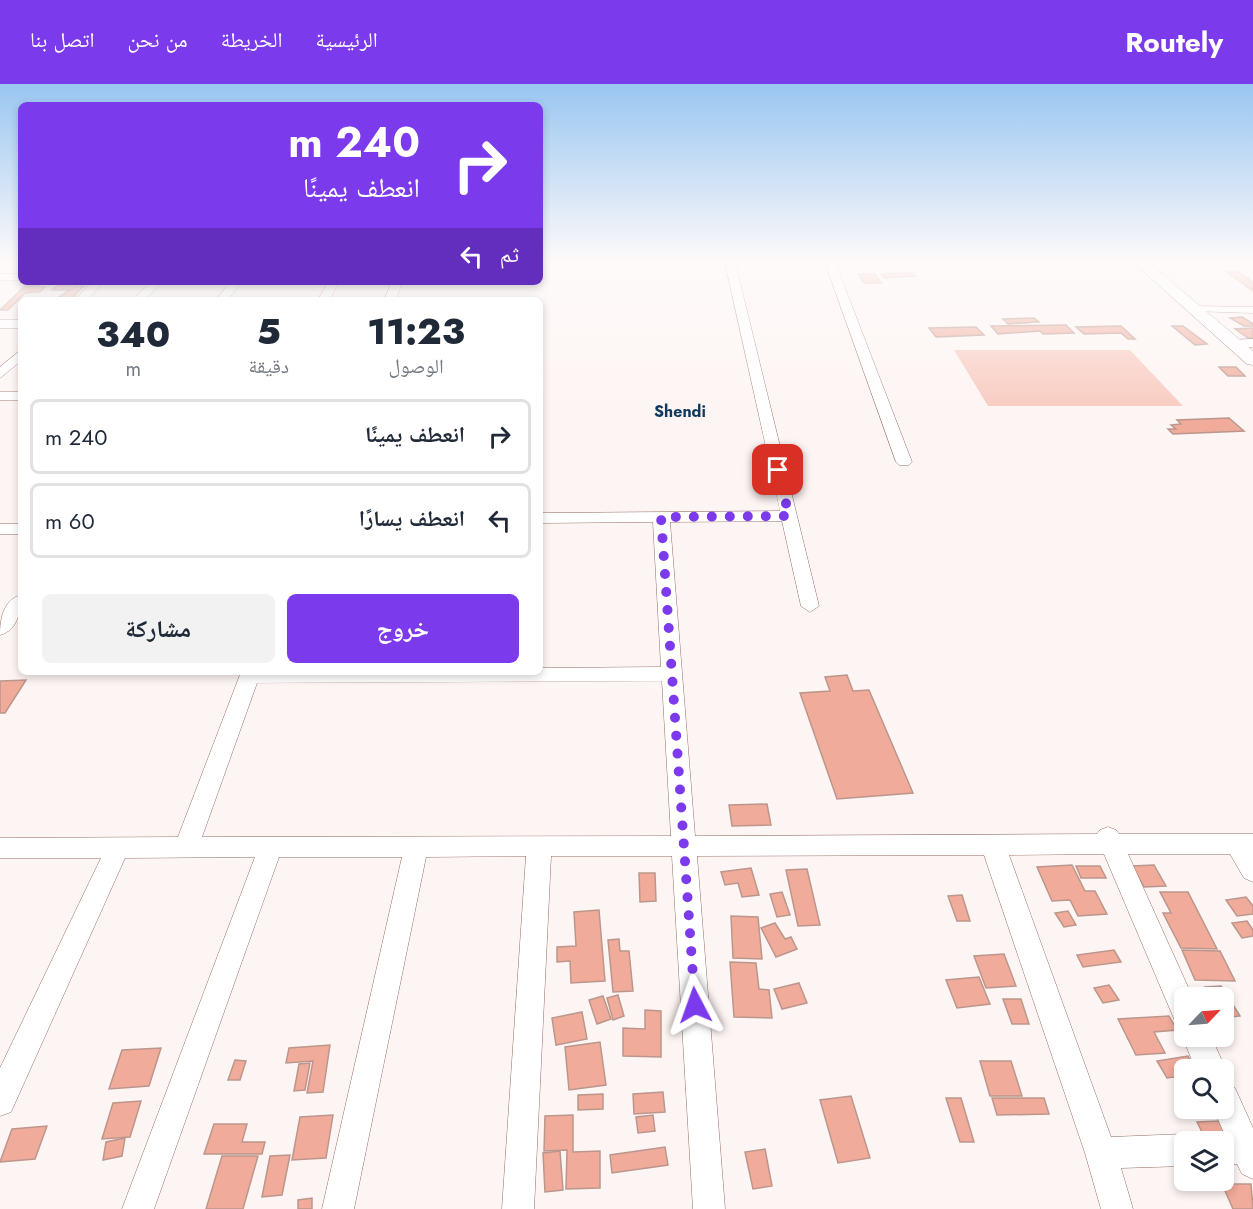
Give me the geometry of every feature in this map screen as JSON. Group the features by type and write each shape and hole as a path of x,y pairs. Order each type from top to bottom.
{"main road":[{"path":"1200,314 1253,360"}],"street":[{"path":"742,314 810,606"},
{"path":"849,314 904,462"},
{"path":"0,324 18,324"},
{"path":"1234,344 1253,343"},
{"path":"0,374 18,357"},
{"path":"0,396 18,396"},
{"path":"543,518 789,516"},
{"path":"661,517 709,1209"},
{"path":"0,529 18,529"},
{"path":"0,629 18,605"},
{"path":"543,674 673,674"},
{"path":"186,847 250,675"},
{"path":"1110,841 1174,987"},
{"path":"0,848 685,846 1110,841 1245,844 1253,871"},
{"path":"993,844 1101,1153 1117,1209"},
{"path":"518,1209 539,846"},
{"path":"0,1101 118,847"},
{"path":"138,1209 271,847"},
{"path":"338,1209 416,847"},
{"path":"1232,1119 1244,1152"},
{"path":"1101,1153 1174,1150"}],"shaded area":[{"path":"954,350 1130,350 1183,406 988,406"}],"building":[{"path":"1242,317 1253,326 1244,326 1230,318"},
{"path":"1034,318 1039,322 1008,324 1003,319"},
{"path":"1066,325 1074,333 1043,334 1040,331 998,334 991,326"},
{"path":"1121,326 1135,339 1128,339 1121,333 1084,334 1076,327"},
{"path":"1172,326 1183,326 1207,344 1195,345"},
{"path":"976,327 984,335 936,337 929,328"},
{"path":"1253,328 1253,338 1248,338 1235,329"},
{"path":"1219,367 1236,367 1245,376 1228,376"},
{"path":"1229,418 1244,431 1173,434 1168,429 1176,429 1171,425 1181,424 1177,420"},
{"path":"847,675 853,691 869,690 913,793 837,799 800,693 830,691 825,677"},
{"path":"26,680 5,713 0,713 0,681"},
{"path":"767,804 771,825 732,826 729,805"},
{"path":"1072,865 1085,891 1095,891 1107,914 1078,916 1070,900 1052,901 1037,867"},
{"path":"1154,865 1166,886 1144,887 1132,866"},
{"path":"1076,866 1100,866 1106,878 1081,878"},
{"path":"751,868 759,895 742,897 738,883 725,885 721,872"},
{"path":"807,869 820,925 798,926 786,870"},
{"path":"639,873 655,873 656,901 640,902"},
{"path":"782,892 790,915 777,917 770,894"},
{"path":"1160,892 1188,892 1217,949 1181,948 1163,913 1171,913"},
{"path":"962,895 970,921 957,921 948,896"},
{"path":"1246,897 1253,906 1253,914 1237,916 1226,900"},
{"path":"599,910 605,981 571,983 570,961 557,962 557,947 576,946 574,912"},
{"path":"1068,911 1076,925 1064,927 1055,913"},
{"path":"731,916 758,917 762,959 733,958"},
{"path":"1247,921 1253,930 1253,936 1242,938 1232,923"},
{"path":"775,923 785,939 791,937 797,949 776,957 761,928"},
{"path":"619,939 620,951 629,951 633,991 613,992 608,940"},
{"path":"1114,950 1121,962 1083,967 1077,955"},
{"path":"1182,950 1220,951 1235,981 1195,980"},
{"path":"1004,954 1016,986 986,988 974,956"},
{"path":"730,962 756,963 759,989 769,990 772,1018 734,1017"},
{"path":"979,977 990,1004 957,1008 946,980"},
{"path":"799,983 807,1003 782,1009 774,989"},
{"path":"1109,985 1119,1000 1103,1003 1094,988"},
{"path":"618,995 624,1016 613,1020 607,998"},
{"path":"603,996 611,1019 597,1024 589,1000"},
{"path":"1003,999 1021,999 1029,1024 1012,1024"},
{"path":"1234,1007 1240,1016 1234,1017"},
{"path":"645,1010 661,1011 661,1057 623,1056 623,1028 645,1029"},
{"path":"582,1012 587,1039 556,1045 552,1018"},
{"path":"1169,1016 1174,1025 1174,1030 1154,1032 1165,1053 1136,1055 1118,1019"},
{"path":"600,1042 606,1085 569,1090 565,1047"},
{"path":"330,1045 323,1092 307,1093 313,1061 286,1063 289,1048"},
{"path":"161,1048 149,1086 109,1089 122,1050"},
{"path":"1188,1056 1190,1059 1174,1059 1174,1077 1167,1078 1157,1061"},
{"path":"235,1060 246,1061 240,1080 228,1080"},
{"path":"980,1061 1011,1061 1022,1096 990,1096"},
{"path":"310,1063 305,1090 294,1091 299,1064"},
{"path":"663,1092 665,1112 634,1114 633,1094"},
{"path":"603,1094 603,1109 578,1110 578,1095"},
{"path":"851,1096 870,1158 838,1163 820,1100"},
{"path":"946,1098 961,1098 974,1142 960,1142"},
{"path":"992,1098 1044,1098 1049,1114 997,1115"},
{"path":"141,1101 130,1137 102,1139 113,1103"},
{"path":"333,1115 326,1158 292,1160 300,1117"},
{"path":"573,1115 573,1152 600,1151 600,1188 566,1189 567,1150 544,1151 545,1116"},
{"path":"653,1115 655,1131 638,1133 636,1117"},
{"path":"1219,1121 1225,1131 1202,1131 1197,1122"},
{"path":"214,1124 247,1124 242,1142 265,1142 262,1154 204,1154"},
{"path":"47,1126 35,1159 0,1162 12,1129"},
{"path":"125,1138 122,1156 103,1160 106,1142"},
{"path":"665,1147 668,1165 612,1173 610,1155"},
{"path":"765,1149 772,1186 753,1189 745,1152"},
{"path":"560,1151 563,1190 545,1192 543,1153"},
{"path":"290,1155 282,1195 262,1197 270,1156"},
{"path":"222,1156 258,1156 243,1209 206,1209"},
{"path":"1234,1184 1251,1184 1253,1209 1233,1209 1225,1191 1234,1191"},
{"path":"312,1198 312,1209 298,1209 298,1200"}],"district":[{"name":"Shendi","path":"680,411"}],"route":[{"path":"695,1005 661,517 789,516 778,470"}]}
